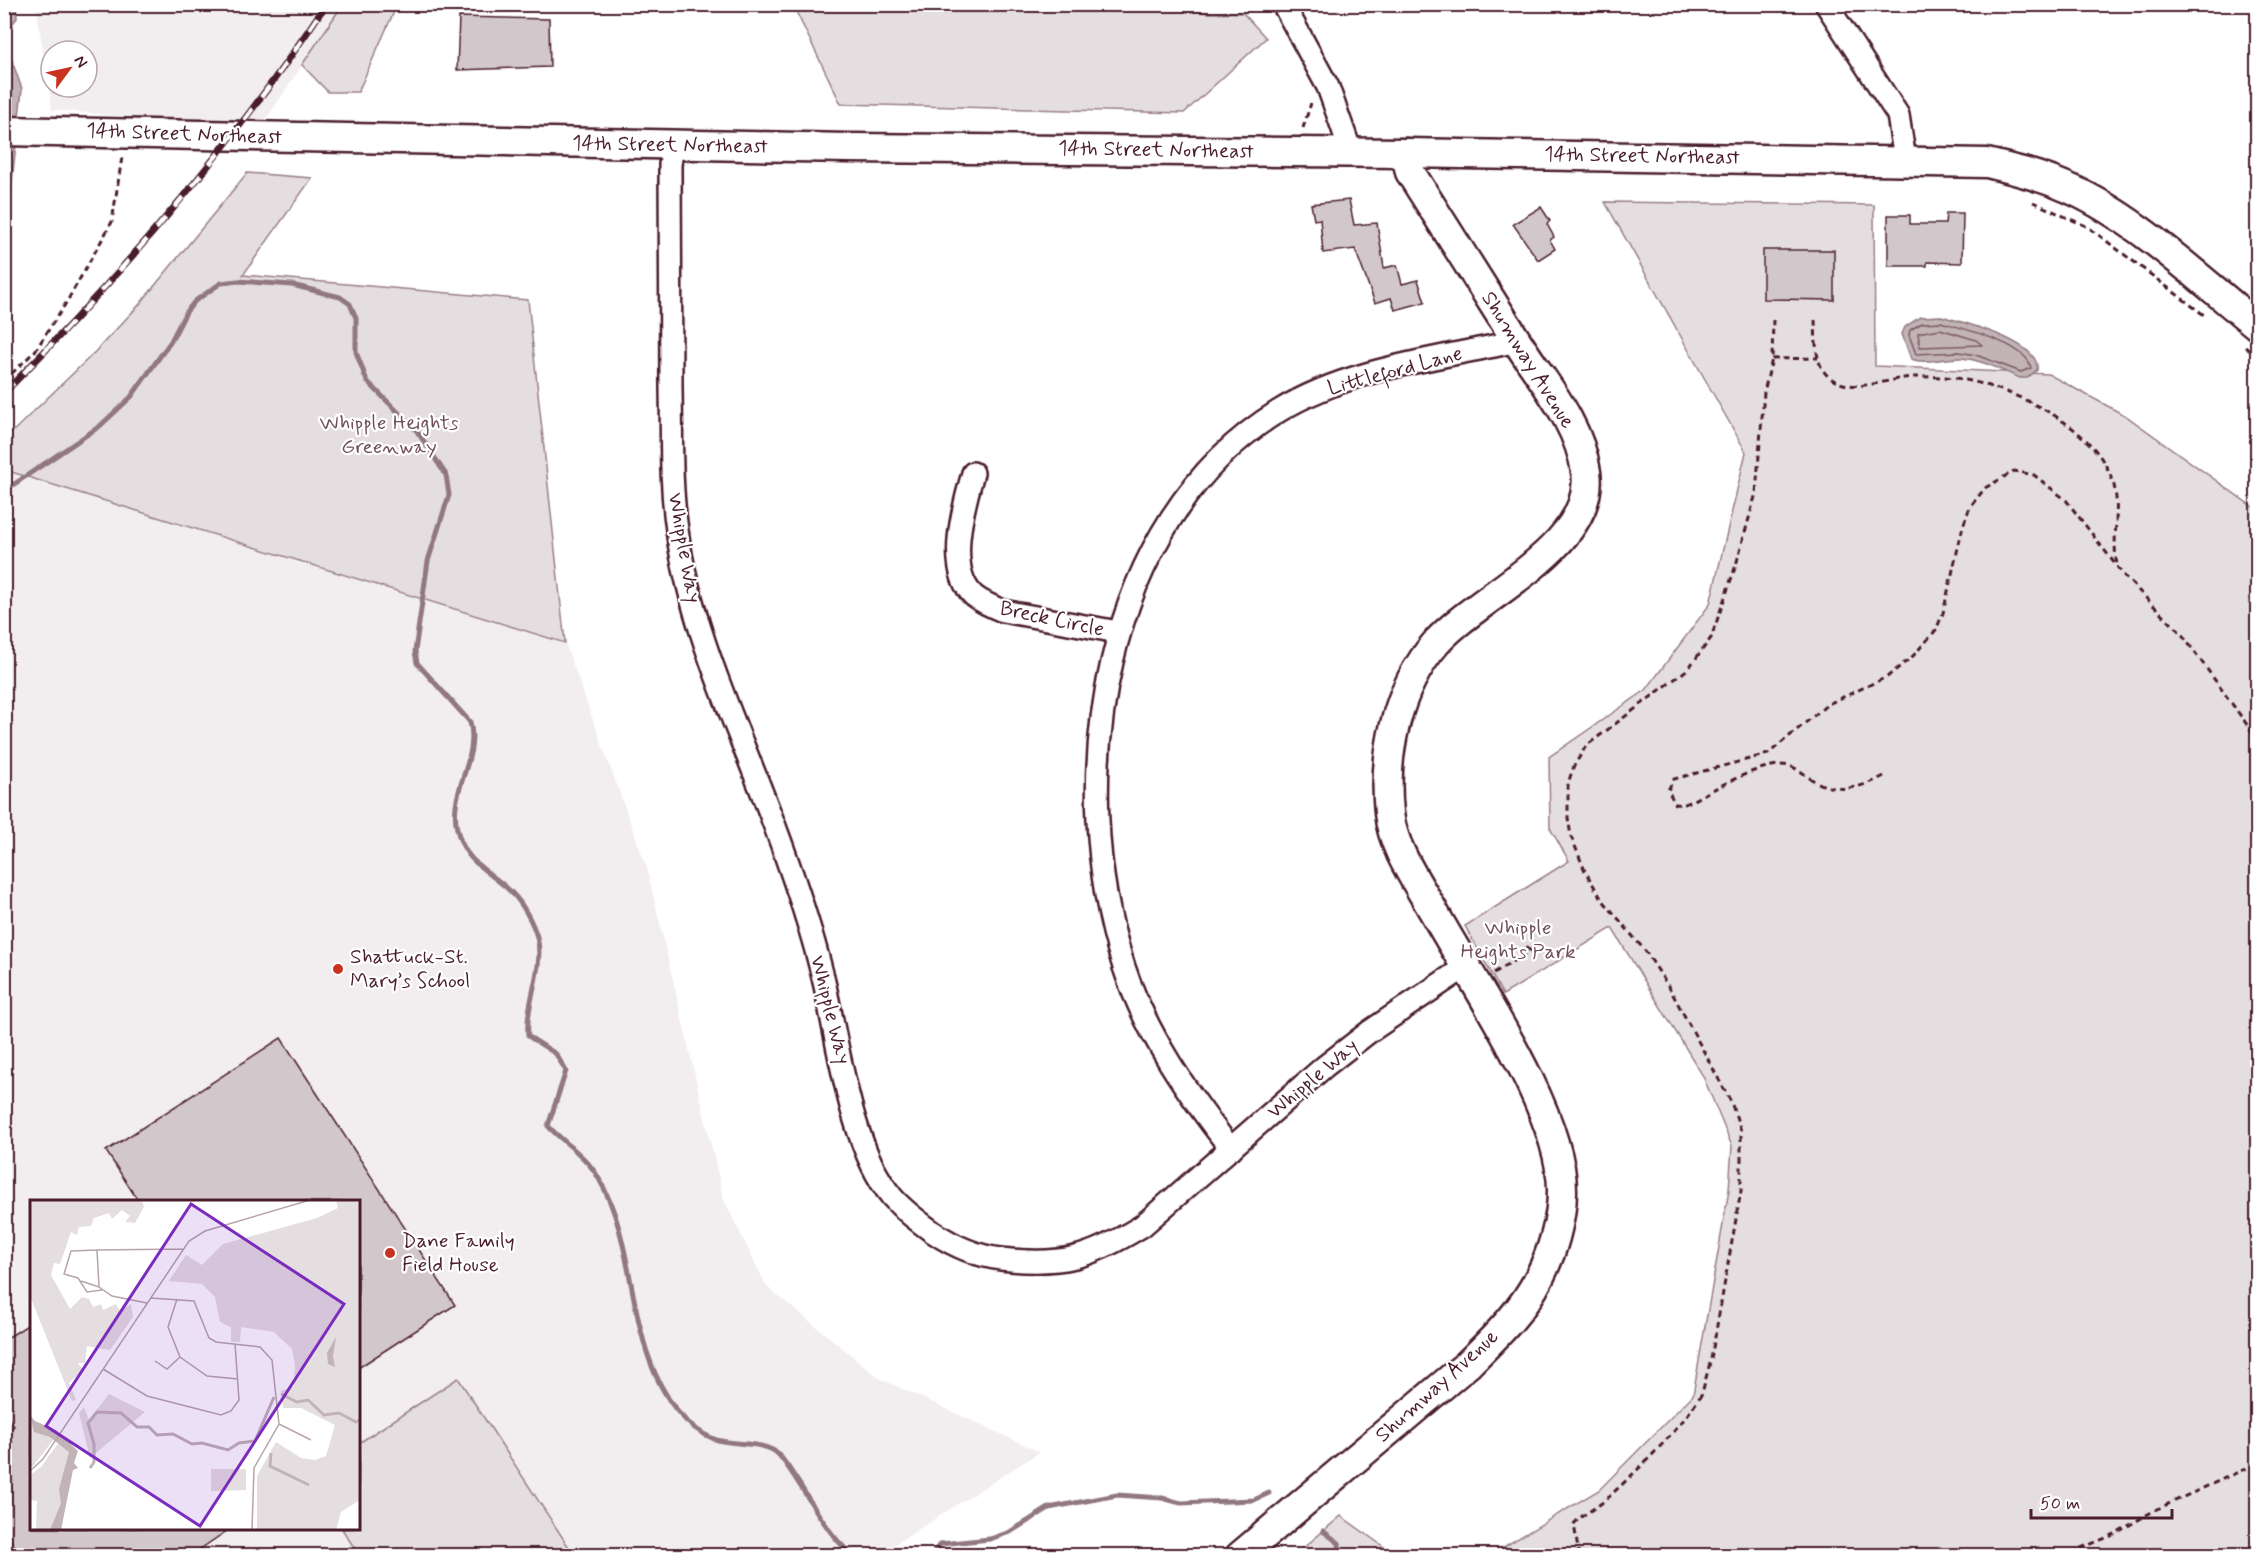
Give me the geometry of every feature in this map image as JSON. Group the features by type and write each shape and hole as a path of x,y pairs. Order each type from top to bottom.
{"street":[{"path":"1283,4 1328,87 1351,152"},
{"path":"1826,4 1898,115 1905,160"},
{"name":"14th Street Northeast","path":"4,131 51,130 122,134 673,145 1351,152 1986,163 2063,186 2136,229 2248,334"},
{"name":"Whipple Way","path":"673,145 670,165 672,475 676,527 685,578 724,693 786,856 820,966 859,1134 873,1167 891,1196 912,1217 967,1252 992,1258 1054,1262 1085,1256 1112,1245 1142,1226 1370,1032 1465,967"},
{"name":"Shumway Avenue","path":"1240,1556 1452,1377 1492,1340 1521,1307 1539,1279 1550,1253 1562,1191 1559,1162 1533,1087 1410,872 1391,825 1387,790 1389,752 1395,721 1418,669 1435,644 1460,620 1555,547 1569,533 1582,505 1587,475 1572,424 1410,172 1406,153"},
{"name":"Littleford Lane","path":"1231,1149 1175,1070 1146,1020 1125,968 1111,913 1101,845 1098,782 1103,713 1118,632 1165,524 1195,484 1234,446 1278,412 1326,387 1517,341"},
{"name":"Breck Circle","path":"973,473 960,519 960,552 964,578 972,594 986,604 1004,611 1118,632"}],"path":[{"path":"1304,140 1304,128 1311,110 1311,100"},
{"path":"4,381 35,351 66,303 112,222 122,155 122,134"},
{"path":"2024,198 2088,227 2211,320"},
{"path":"1579,1556 1574,1524 1628,1478 1690,1412 1702,1393 1737,1223 1743,1156 1741,1131 1731,1102 1670,989 1646,952 1601,898 1585,871 1571,836 1568,818 1568,783 1574,766 1586,746 1688,669 1711,638 1736,565 1756,493 1764,392 1772,359 1773,320"},
{"path":"1815,320 1818,358 1827,376 1850,386 1913,377 1962,379 2005,393 2059,417 2091,444 2112,479 2118,506 2115,552 2118,566"},
{"path":"2248,334 2258,357"},
{"path":"1772,359 1818,358"},
{"path":"1884,776 1870,783 1842,790 1829,788 1792,766 1779,765 1715,786 1683,805 1675,804 1668,789 1674,779 1768,754 1828,704 1880,681 1914,656 1936,630 1943,613 1963,526 1970,507 1985,488 2007,474 2022,471 2047,483 2086,523 2118,566 2181,633 2258,740"},
{"path":"2061,1556 2111,1536 2156,1510 2258,1463"}],"shaded area":[{"path":"36,5 343,5 260,128 52,110 50,99 99,99 99,39 41,39"},
{"name":"Shattuck-St. Mary’s School","path":"4,470 565,643 647,868 724,1200 767,1287 881,1379 1040,1452 878,1555 5,1555"}],"green space":[{"path":"343,4 397,5 358,92 328,92 302,65"},
{"path":"793,5 1186,5 1208,13 1243,13 1266,38 1184,113 841,104"},
{"name":"Whipple Heights Greenway","path":"247,173 312,178 243,275 528,300 565,643 5,470 5,439 91,356 139,305"},
{"name":"Whipple Heights Park","path":"1605,202 1874,205 1875,366 2048,374 2126,416 2257,510 2257,1555 1490,1555 1599,1490 1693,1395 1729,1190 1732,1146 1703,1076 1612,928 1503,995 1465,926 1569,861 1550,828 1549,757 1646,690 1710,604 1746,452"},
{"path":"458,1378 574,1555 359,1555 343,1530 360,1530 360,1442"},
{"path":"1341,1516 1395,1555 1295,1555"}],"water":[{"path":"5,4 16,5 17,18 5,33"},
{"path":"5,41 22,89 5,229"},
{"path":"1941,316 1982,328 2014,342 2035,360 2037,370 2027,378 2020,378 1970,359 1917,361 1911,359 1902,334 1905,327 1920,317"}],"building":[{"path":"459,17 549,19 550,67 457,70"},
{"path":"1349,200 1354,225 1377,223 1384,268 1397,265 1402,284 1418,280 1425,302 1395,310 1391,298 1375,303 1355,249 1323,253 1320,219 1314,220 1311,204"},
{"path":"1541,207 1550,221 1547,224 1554,237 1550,240 1555,249 1538,260 1513,224"},
{"path":"1946,213 1963,213 1962,263 1927,262 1927,266 1888,266 1888,215 1910,215 1910,224 1945,224"},
{"path":"1763,250 1834,250 1834,300 1763,299"},
{"name":"Dane Family Field House","path":"281,1038 455,1305 360,1367 360,1200 138,1200 106,1151"},
{"path":"30,1323 30,1530 228,1530 190,1556 21,1556 4,1530 4,1433 14,1426 4,1412 4,1340"}],"waterway":[{"path":"4,491 100,426 131,397 171,341 186,312 195,301 221,283 238,281 292,285 340,297 350,304 356,318 356,352 367,381 417,431 446,475 449,495 428,561 415,651 417,663 470,722 471,749 455,815 461,841 472,859 516,897 527,914 537,937 539,960 529,1011 528,1036 556,1054 566,1071 548,1126 593,1169 611,1205 621,1235 640,1327 649,1357 661,1386 678,1412 694,1428 714,1439 757,1445 773,1450 787,1466 836,1539 856,1556"},
{"path":"928,1556 933,1554 940,1544 990,1539 1010,1532 1049,1508 1117,1495 1162,1498 1181,1503 1254,1500 1269,1493"},
{"path":"1323,1531 1339,1543 1340,1556"}],"railway":[{"path":"4,393 91,302 175,207 253,108 326,4"}],"place":[{"name":"Shattuck-St. Mary’s School","path":"338,969"},
{"name":"Dane Family Field House","path":"390,1253"}]}
